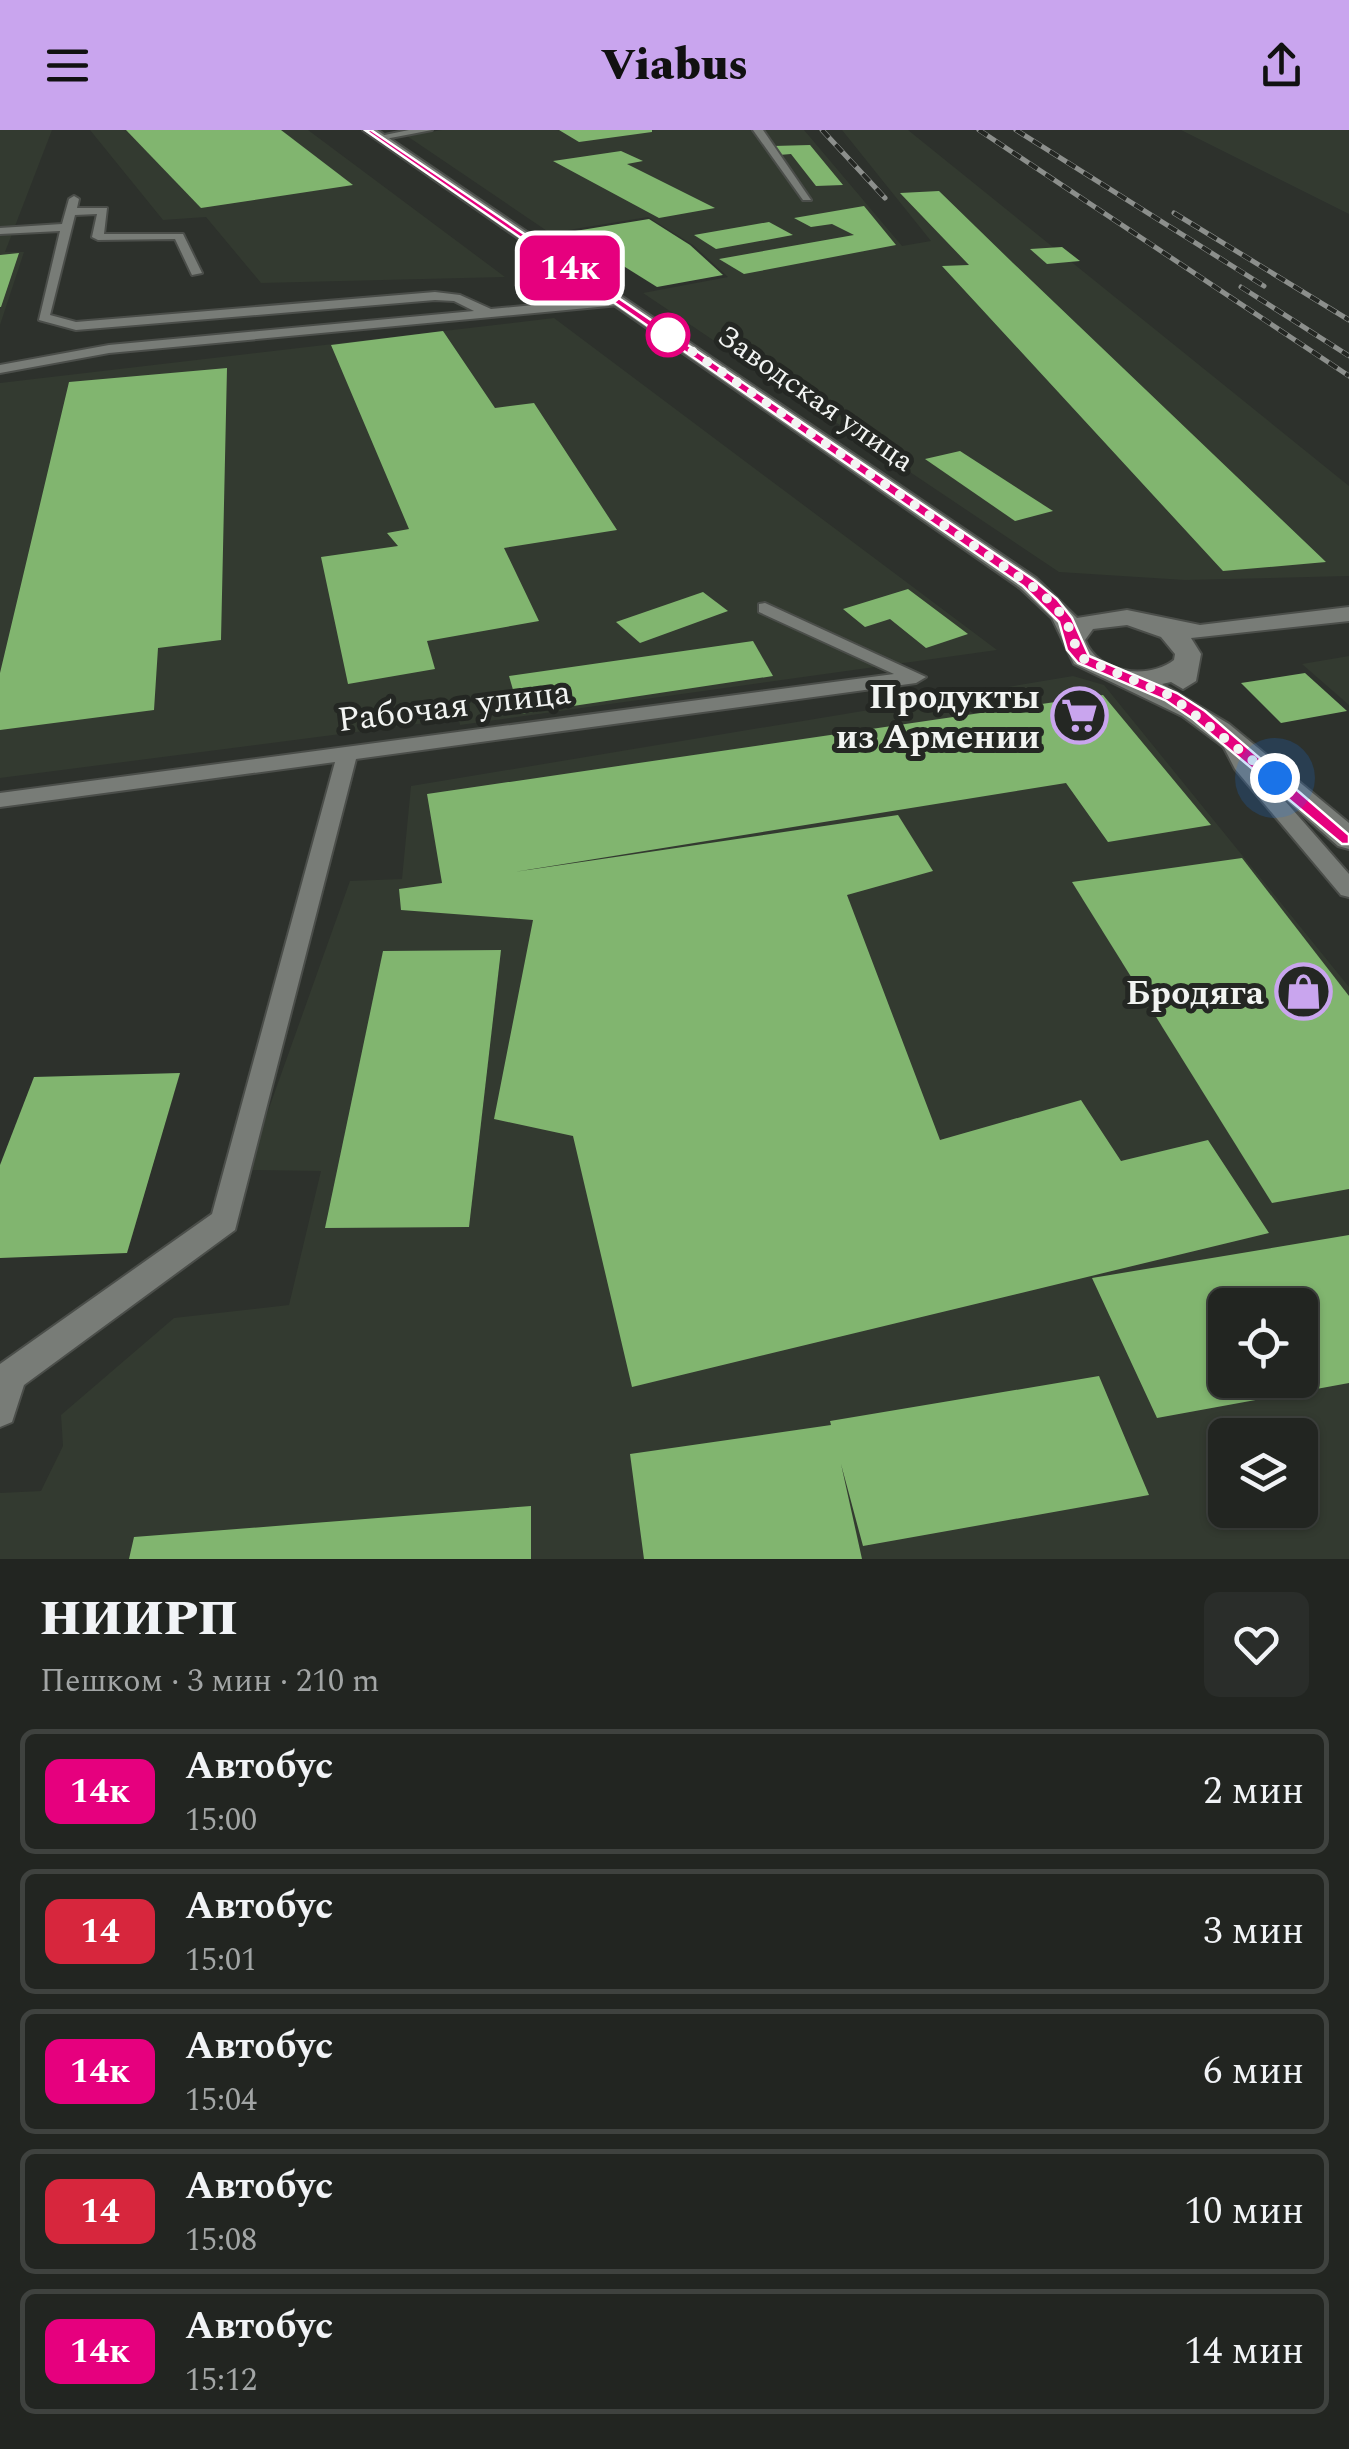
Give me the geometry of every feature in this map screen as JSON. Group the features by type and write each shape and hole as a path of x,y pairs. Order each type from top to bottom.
{"street":[{"name":"Заводская улица","path":"374,134 1028,583 1060,612 1084,659 1171,696 1199,715 1349,839"},
{"name":"Заводская улица","path":"1028,583 1078,608 1162,627 1200,632 1244,628"},
{"path":"1113,674 1150,679 1179,671 1187,658 1212,637 1244,628 1349,614"},
{"path":"1073,640 1084,624 1128,618"},
{"path":"1162,627 1176,635 1187,658 1183,678 1186,694 1199,715"}],"lane":[{"path":"374,134 427,130"},
{"path":"758,130 807,198"},
{"path":"196,273 179,236 98,236 104,210 73,205 43,317 76,326 435,296 456,298 489,313"},
{"path":"0,231 67,227"},
{"path":"0,352 109,349 619,302"},
{"path":"0,369 109,349"},
{"name":"Рабочая улица","path":"0,800 916,678 765,608"},
{"path":"1230,740 1242,764 1349,889"},
{"path":"0,1411 5,1379 225,1221 348,751"}],"shaded area":[{"path":"0,130 52,130 5,252 24,252 0,325"},
{"path":"90,130 308,130 505,277 261,283 206,217 163,220"},
{"path":"442,130 804,130 902,246 931,241 842,130 908,130 1349,486 1349,576 1185,580 1059,572 643,293 728,277 693,245 648,217 550,233 407,136"},
{"path":"1181,130 1349,130 1349,214"},
{"path":"554,318 997,650 460,725 459,720 433,722 0,778 0,383"},
{"path":"1349,656 1349,705 1302,664"},
{"path":"1073,676 1104,685 1349,987 1349,1559 0,1559 0,1493 41,1491 63,1446 61,1415 174,1318 289,1305 321,1171 247,1170 350,881 402,879 411,786"}],"building":[{"path":"126,130 281,130 353,185 201,208"},
{"path":"559,130 652,130 652,132 579,142"},
{"path":"810,145 843,185 816,186 791,154 779,155 773,146"},
{"path":"621,151 643,161 627,164 715,208 659,218 553,161"},
{"path":"939,191 1326,562 1223,571 942,266 969,265 900,193"},
{"path":"864,206 896,245 744,274 719,259 854,235 832,224 811,227 794,218"},
{"path":"649,219 690,245 723,275 657,287 569,232"},
{"path":"769,222 793,235 716,249 694,235"},
{"path":"1062,247 1080,261 1047,264 1030,249"},
{"path":"19,253 1,307 0,307 0,255"},
{"path":"443,331 495,408 534,403 617,530 504,548 539,621 427,641 435,669 348,684 321,557 398,546 387,533 409,529 331,345"},
{"path":"227,368 221,640 158,648 154,710 0,730 0,673 69,382"},
{"path":"960,451 1053,511 1015,521 925,459"},
{"path":"908,589 968,634 926,648 890,619 865,627 843,609"},
{"path":"703,592 728,611 640,643 616,622"},
{"path":"753,641 773,676 520,714 509,676"},
{"path":"1305,673 1347,711 1281,723 1241,683"},
{"path":"1103,695 1211,825 1108,842 1066,783 514,872 898,815 933,871 847,895 940,1140 1081,1100 1121,1161 1208,1140 1269,1233 632,1387 573,1136 494,1119 533,920 401,910 399,889 442,883 427,794"},
{"path":"1242,858 1349,996 1349,1189 1272,1203 1072,882"},
{"path":"501,950 469,1227 325,1228 383,951"},
{"path":"180,1073 127,1253 0,1258 0,1165 34,1077"},
{"path":"1349,1235 1349,1383 1318,1389 1318,1288 1208,1288 1208,1398 1267,1398 1157,1418 1092,1278"},
{"path":"1099,1376 1149,1495 863,1546 841,1464 862,1559 644,1559 630,1454 831,1425 830,1421"},
{"path":"531,1506 531,1559 129,1559 134,1537"}],"railway":[{"path":"822,130 885,198"},
{"path":"979,130 1349,376"},
{"path":"1016,130 1264,286"},
{"path":"1174,213 1349,320"},
{"path":"1241,287 1349,356"}],"bus line":[{"name":"14к","path":"369,130 1028,583 1052,602 1067,622 1076,650 1084,659 1096,668 1171,696 1199,715 1349,839"}],"place":[{"name":"Продукты из Армении","path":"1079,716"},
{"name":"Бродяга","path":"1303,992"}],"route":[{"path":"668,335 658,328 1028,583 1052,602 1067,622 1076,650 1096,668 1171,696 1275,778"}]}
